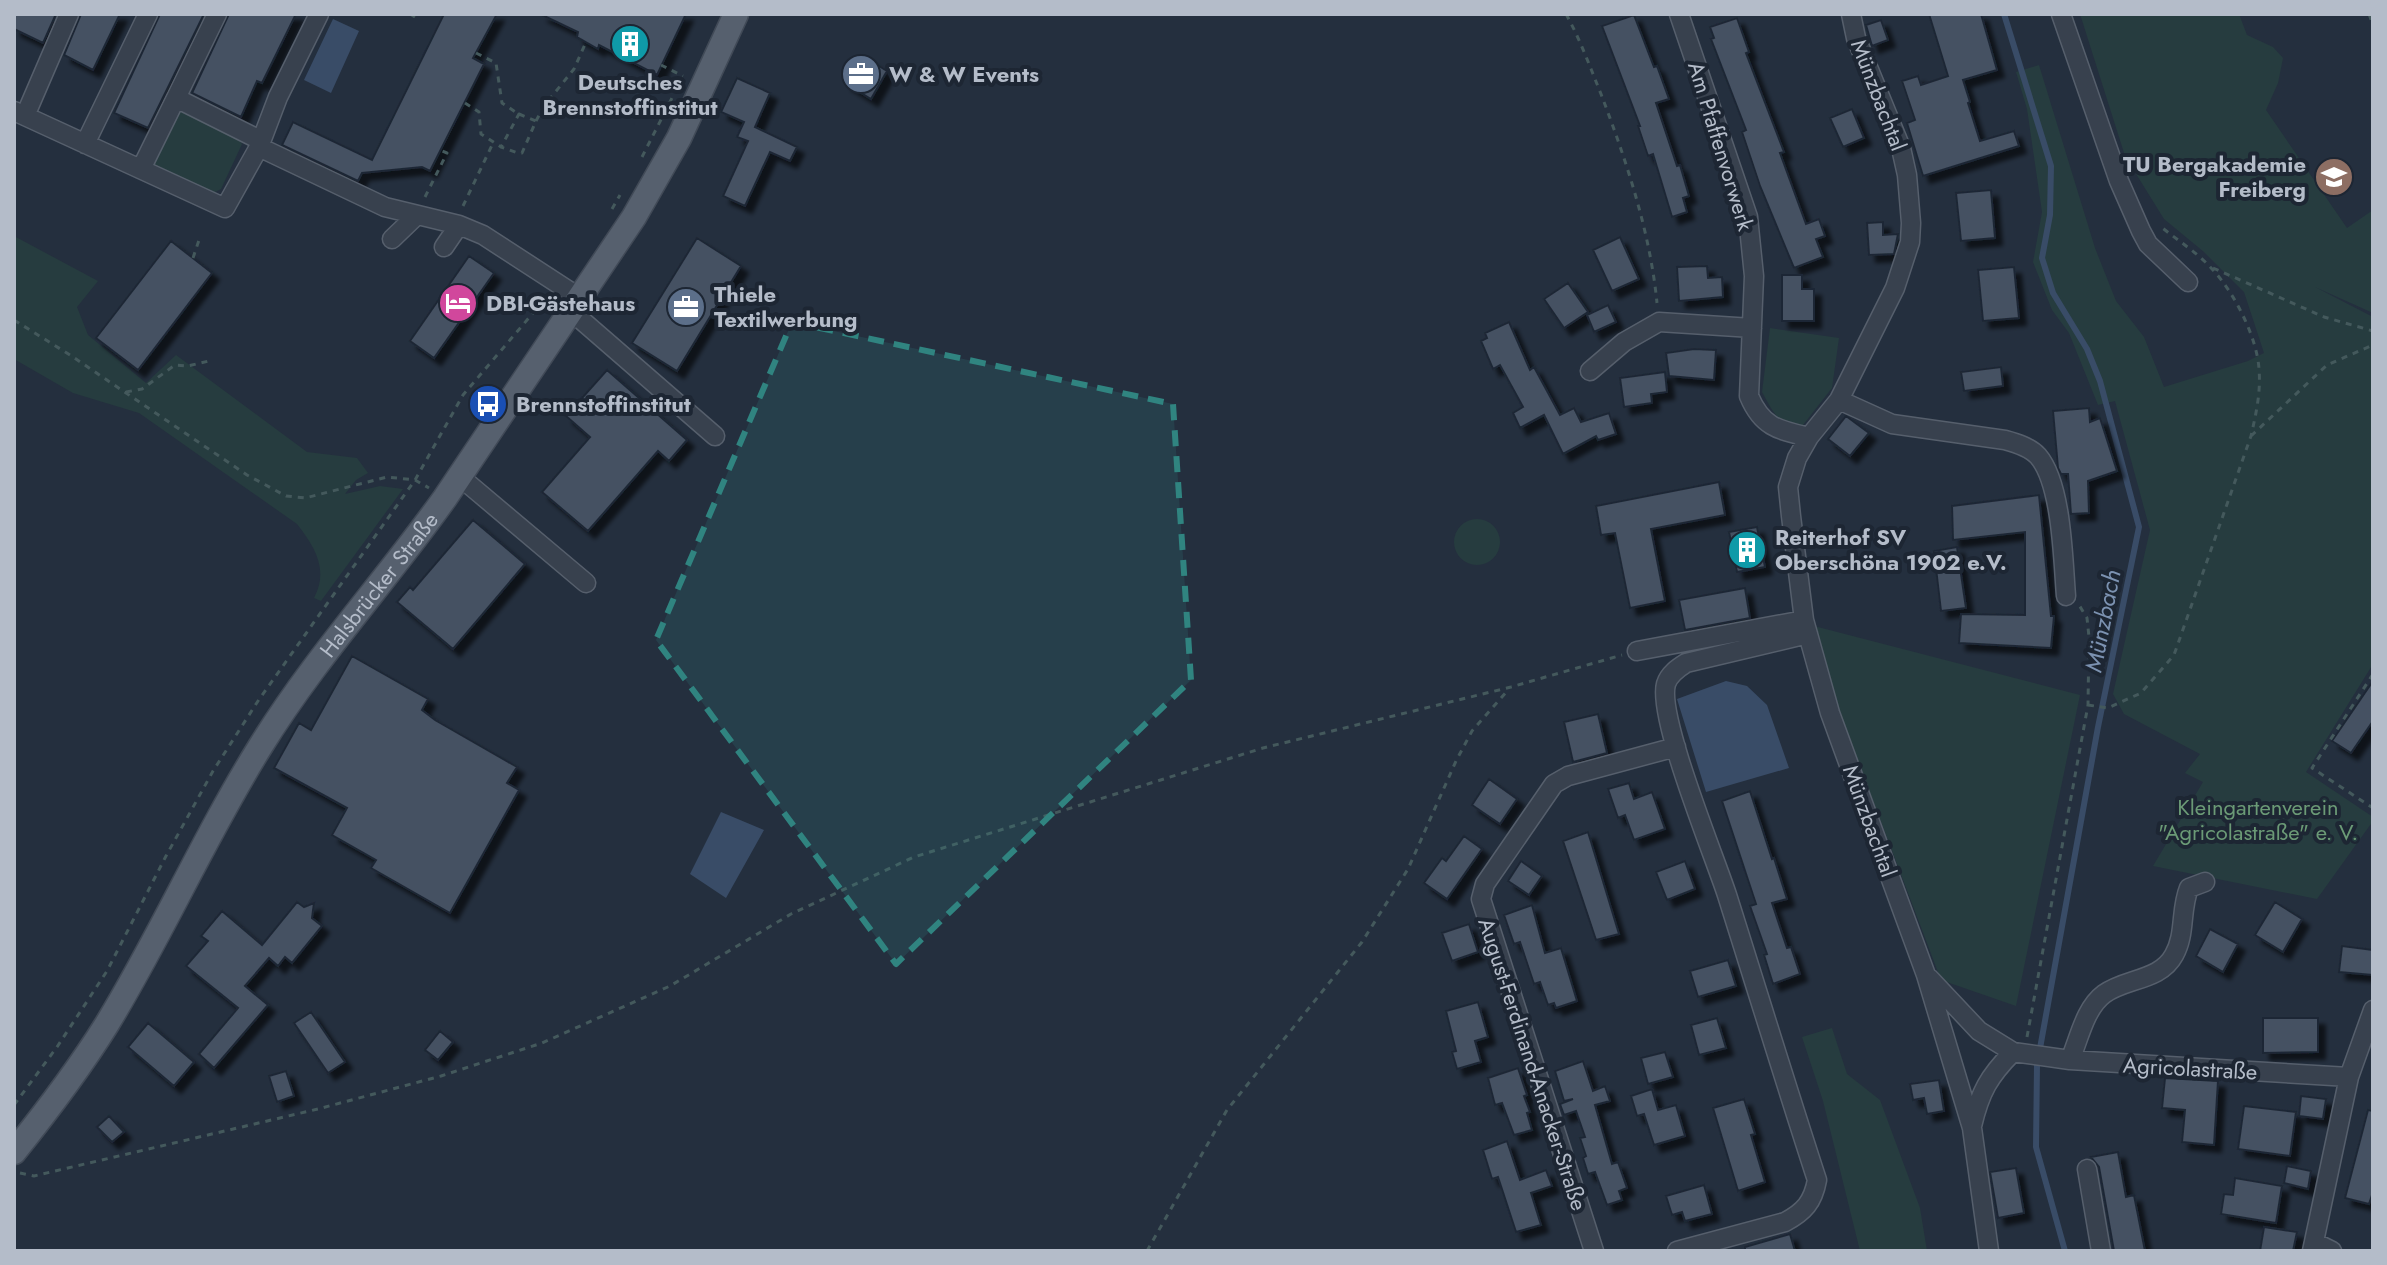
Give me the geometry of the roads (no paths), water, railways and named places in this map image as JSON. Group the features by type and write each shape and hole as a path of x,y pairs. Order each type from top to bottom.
{"main road":[{"name":"Halsbrücker Straße","path":"14,1152 79,1067 108,1022 276,721 445,498 634,217 679,138 736,14"}],"street":[{"path":"69,14 19,113 225,208 319,14"},
{"path":"85,144 148,14"},
{"path":"141,169 217,14"},
{"name":"Am Pfaffenvorwerk","path":"1679,14 1748,217 1754,276 1749,396 1763,420 1778,429 1809,437"},
{"name":"Münzbachtal","path":"1851,14 1856,38 1901,148 1907,175 1910,242 1899,278 1839,400 1809,437 1797,458 1788,487 1806,627 1830,713 1926,975 1972,1128 1989,1251"},
{"path":"2061,14 2119,181 2148,244 2188,282"},
{"path":"176,98 385,207 459,225 483,235 558,284 715,436"},
{"path":"392,239 417,215"},
{"path":"444,247 459,225"},
{"path":"1590,371 1624,342 1659,322 1752,328"},
{"path":"1839,400 1892,424 2005,440 2037,453 2046,468 2057,505 2066,596"},
{"path":"459,476 586,583"},
{"path":"1637,651 1806,627"},
{"path":"1677,1251 1785,1222 1810,1203 1817,1180 1676,747 1667,716 1666,684 1673,671 1686,663 1806,627"},
{"name":"August-Ferdinand-Anacker-Straße","path":"1594,1251 1481,899 1485,884 1554,784 1568,776 1676,747"},
{"path":"2070,1060 2090,1010 2103,994 2126,982 2156,974 2174,958 2182,935 2185,897 2189,888 2205,882"},
{"path":"1926,975 1979,1031 2032,1055"},
{"path":"2332,1251 2313,1247 2349,1077 2373,1010"},
{"path":"1972,1128 1979,1100 1995,1070 2032,1055"},
{"name":"Agricolastraße","path":"2032,1055 2349,1077"},
{"path":"2087,1169 2101,1251"}],"water":[{"path":"333,19 359,31 331,93 304,80"},
{"path":"1726,681 1747,686 1767,705 1789,768 1706,792 1677,699"},
{"path":"721,812 764,830 726,898 690,874"}],"waterway":[{"name":"Münzbach","path":"2004,14 2051,166 2050,215 2042,258 2053,293 2087,349 2100,381 2139,527 2098,727 2037,1065 2036,1147 2065,1251"}],"place":[{"name":"Deutsches Brennstoffinstitut","path":"630,44"},
{"name":"W & W Events","path":"861,74"},
{"name":"TU Bergakademie Freiberg","path":"2334,177"},
{"name":"DBI-Gästehaus","path":"458,303"},
{"name":"Thiele Textilwerbung","path":"686,307"},
{"name":"Brennstoffinstitut","path":"488,404"},
{"name":"Reiterhof SV Oberschöna 1902 e.V.","path":"1747,550"}],"park label":[{"name":"Kleingartenverein \"Agricolastraße\" e. V.","path":"2258,820"}]}
